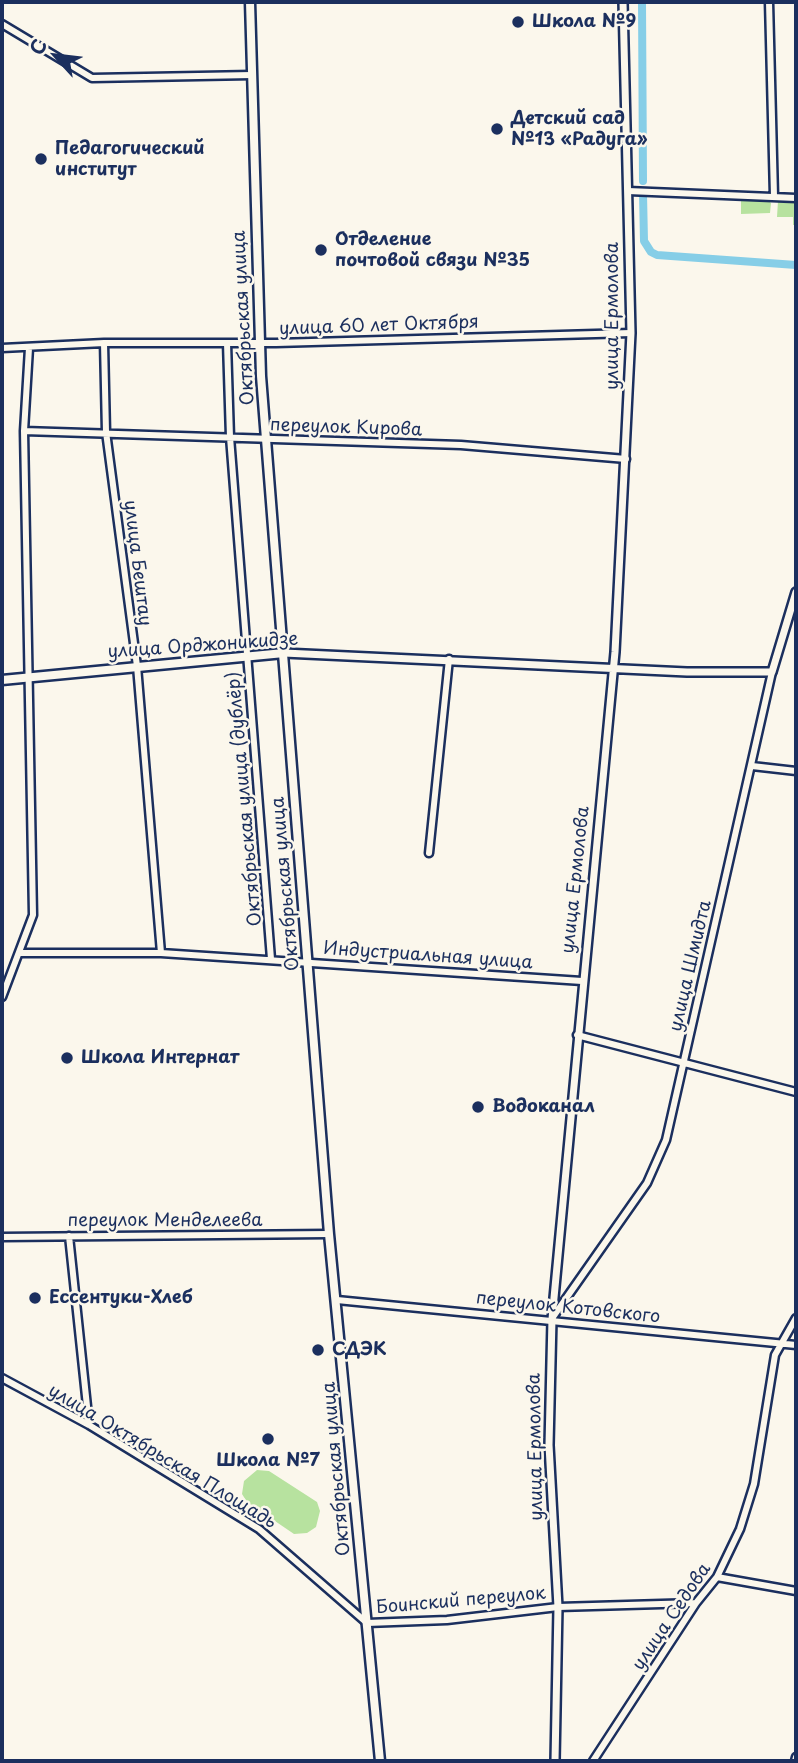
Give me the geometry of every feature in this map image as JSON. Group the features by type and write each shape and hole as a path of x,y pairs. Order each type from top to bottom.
{"main road":[{"name":"Октябрьская улица","path":"250,2 259,343 329,1234 380,1761"},
{"name":"улица Орджоникидзе","path":"2,680 284,653"}],"street":[{"name":"улица Ермолова","path":"555,1761 558,1607 549,1445 552,1319 613,668 631,333 632,191 623,2"},
{"path":"769,2 774,196"},
{"path":"2,24 92,78 252,75"},
{"path":"632,191 796,198"},
{"name":"улица 60 лет Октября","path":"2,348 104,343 259,343 631,333"},
{"name":"улица Бештау","path":"104,343 106,432 137,666 161,953"},
{"name":"Октябрьская улица (дублёр)","path":"227,343 230,437 271,959"},
{"path":"2,997 33,915 24,431 29,348"},
{"name":"переулок Кирова","path":"24,431 461,445 626,459"},
{"name":"улица Шмидта","path":"552,1319 647,1183 666,1140 772,672 796,592"},
{"name":"улица Орджоникидзе","path":"284,653 687,672 772,672"},
{"path":"429,853 449,659"},
{"path":"752,766 796,771"},
{"name":"Индустриальная улица","path":"20,953 161,953 582,981"},
{"path":"578,1035 796,1092"},
{"name":"переулок Менделеева","path":"2,1237 329,1234"},
{"path":"69,1236 89,1425"},
{"name":"переулок Котовского","path":"337,1300 796,1345"},
{"name":"улица Седова","path":"593,1761 696,1603 717,1577 740,1528 754,1484 775,1355 796,1318"},
{"name":"улица Октябрьская Площадь","path":"2,1378 89,1425 259,1529 367,1623"},
{"path":"717,1577 796,1591"},
{"name":"Боинский переулок","path":"367,1623 447,1620 558,1607 696,1603"}],"green space":[{"path":"741,200 768,200 771,203 770,213 741,214"},
{"path":"778,201 796,202 796,225 793,225 793,217 777,217"},
{"path":"257,1470 269,1471 317,1502 320,1511 316,1527 307,1533 294,1534 247,1502 242,1494 244,1481"}],"waterway":[{"path":"642,2 643,181"},
{"path":"643,194 644,241 651,252 657,255 796,265"}],"place":[{"name":"Школа №9","path":"518,22"},
{"name":"Детский сад №13 «Радуга»","path":"497,129"},
{"name":"Педагогический институт","path":"41,159"},
{"name":"Отделение почтовой связи №35","path":"321,250"},
{"name":"Школа Интернат","path":"67,1058"},
{"name":"Водоканал","path":"478,1107"},
{"name":"Ессентуки-Хлеб","path":"35,1298"},
{"name":"СДЭК","path":"318,1350"},
{"name":"Школа №7","path":"268,1439"}]}
